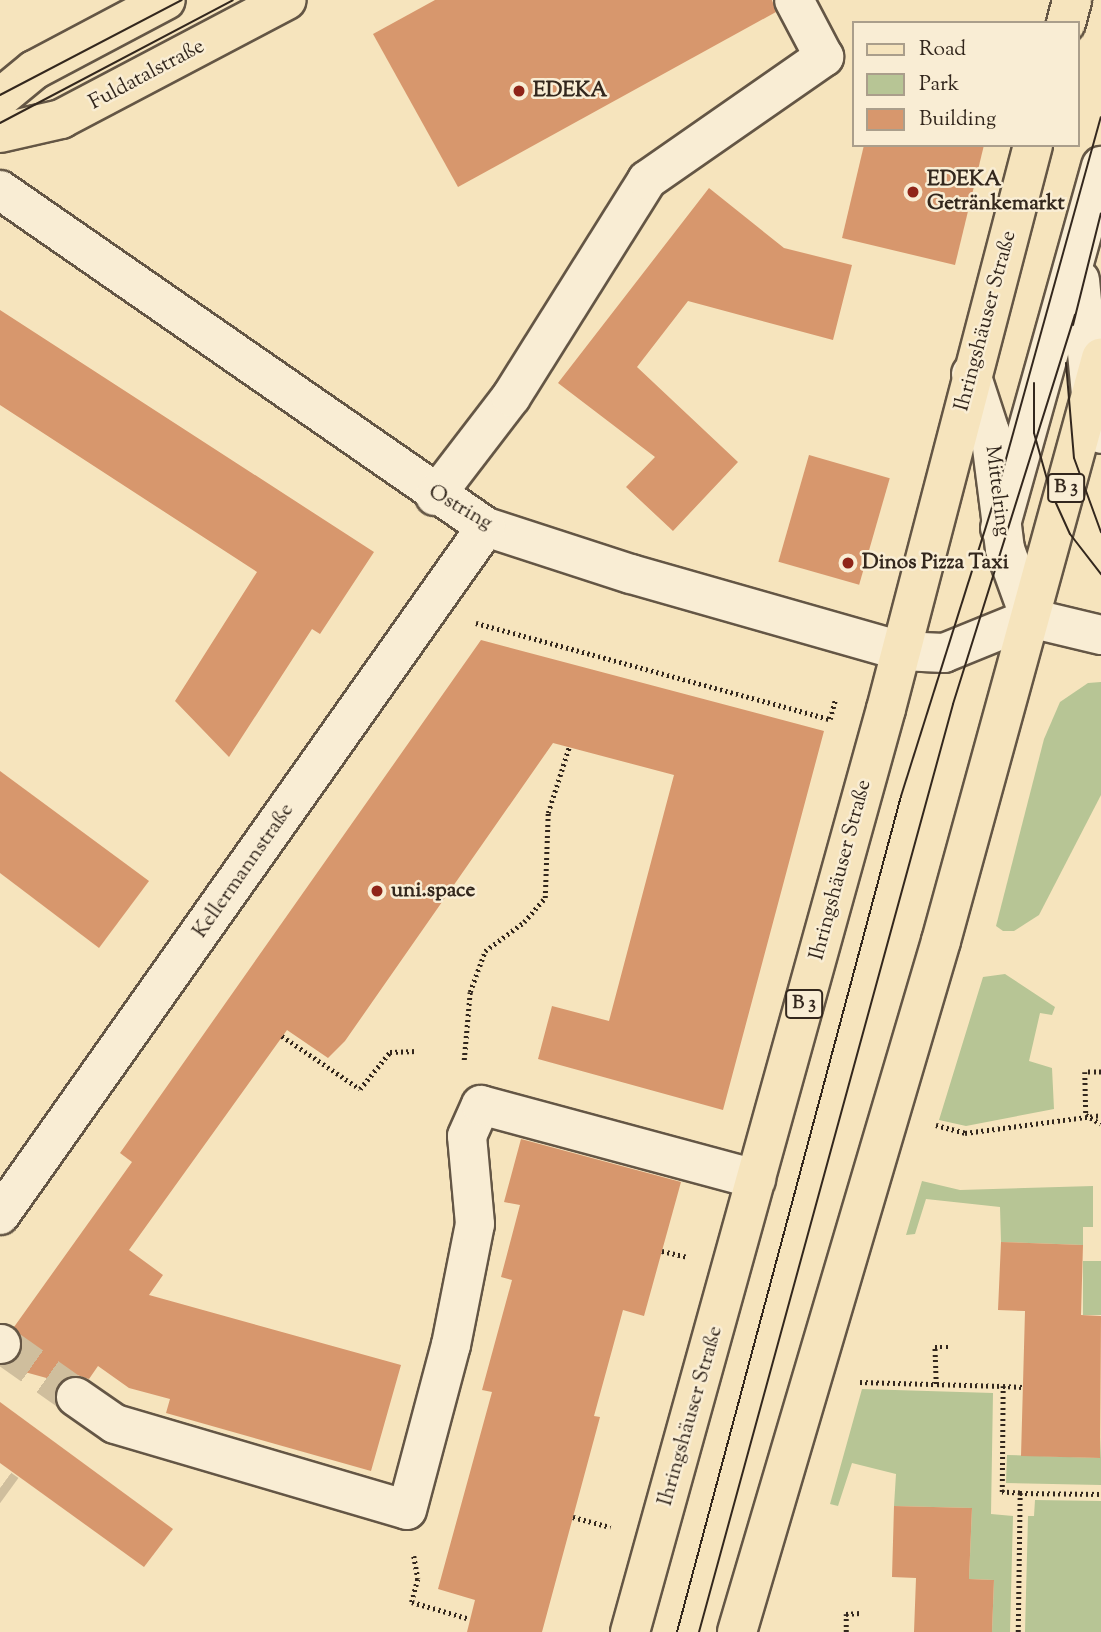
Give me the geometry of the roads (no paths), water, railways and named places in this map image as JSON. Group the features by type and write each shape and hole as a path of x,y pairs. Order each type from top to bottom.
{"main road":[{"path":"0,98 34,70 166,0"},
{"name":"Fuldatalstraße","path":"0,133 61,119 287,0"},
{"path":"1067,21 1072,0"},
{"name":"Ihringshäuser Straße","path":"630,1632 901,651 971,374 1032,147"},
{"name":"B 3","path":"737,1632 937,954 1101,358"}],"street":[{"path":"435,496 511,397 647,180 824,57 794,0"},
{"path":"1000,528 1101,166"},
{"name":"Ostring","path":"0,190 225,342 435,496 486,527 631,574 901,651 944,653 1030,618"},
{"path":"1079,250 1091,394 1101,434"},
{"name":"Mittelring","path":"971,374 990,432 1000,528 1030,618"},
{"name":"Kellermannstraße","path":"0,1215 486,527"},
{"path":"1030,618 1101,635"},
{"path":"76,1397 115,1424 407,1510 451,1345 475,1224 467,1136 481,1105 756,1179"}],"tunnel":[{"path":"1,1344 76,1397"},
{"path":"0,1488 7,1493"}],"tram line":[{"path":"0,95 182,0"},
{"path":"0,123 233,0"},
{"path":"677,1632 901,796 996,495 1101,117"},
{"path":"1073,325 1101,213"},
{"path":"699,1632 953,704 1075,315"},
{"path":"1066,363 1074,458 1101,532"},
{"path":"1034,383 1034,433 1050,490 1070,534 1101,574"}],"place":[{"name":"EDEKA","path":"519,91"},
{"name":"EDEKA Getränkemarkt","path":"913,192"},
{"name":"Dinos Pizza Taxi","path":"848,563"},
{"name":"uni.space","path":"377,891"}]}
